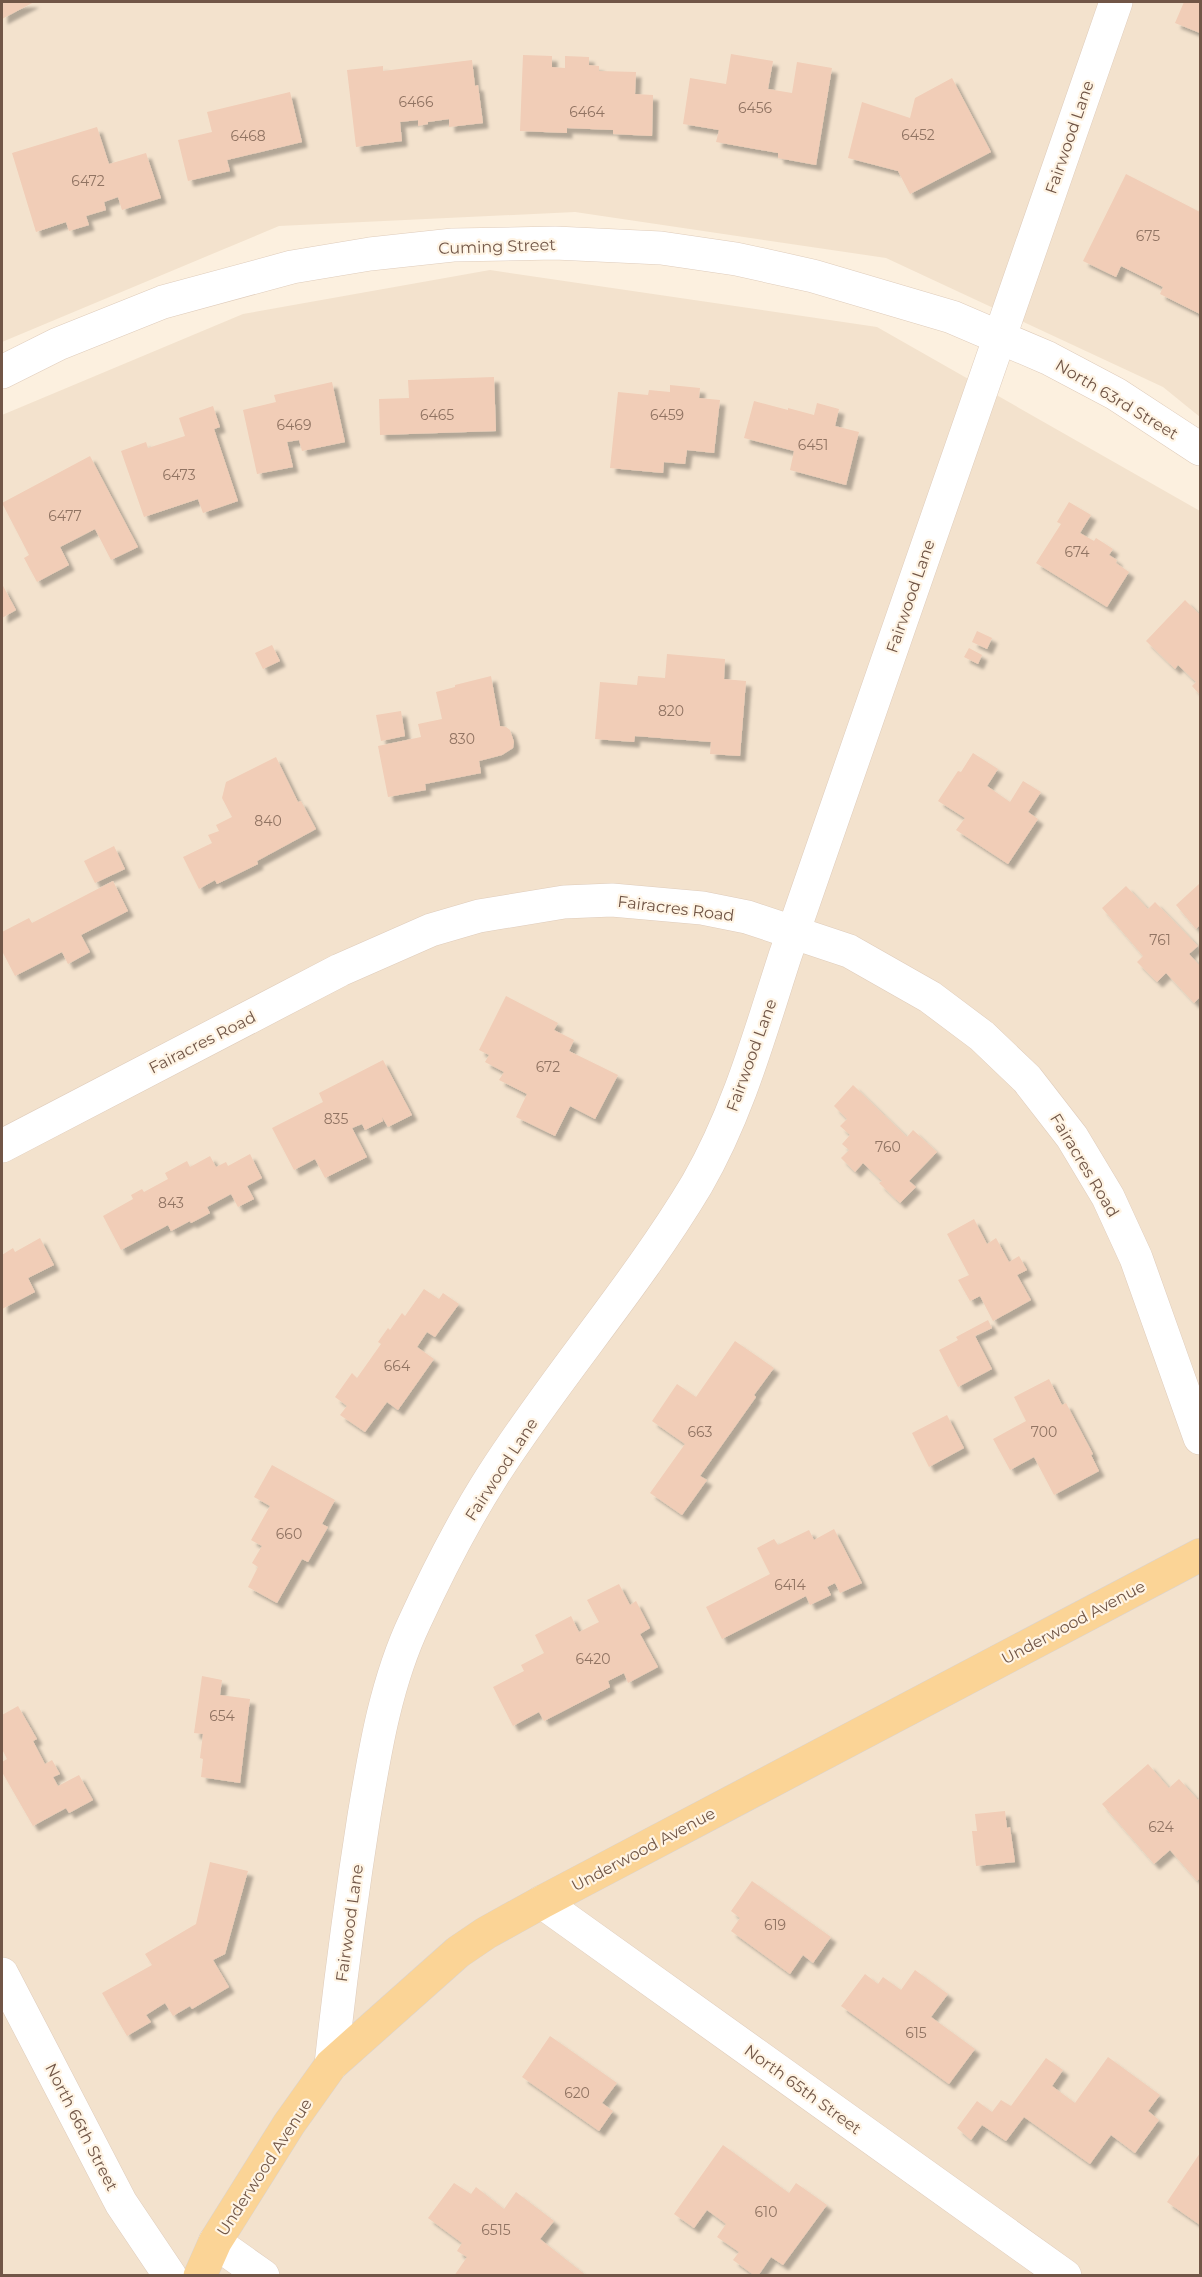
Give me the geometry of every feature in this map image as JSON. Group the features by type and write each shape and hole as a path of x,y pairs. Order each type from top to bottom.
{"main road":[{"name":"Underwood Avenue","path":"200,2276 215,2242 330,2065 458,1952 486,1933 542,1902 1200,1555"}],"street":[{"name":"Fairwood Lane","path":"330,2065 351,1894 376,1746 392,1681 413,1624 450,1548 494,1474 666,1232 698,1181 743,1088 794,932 1116,2"},
{"name":"Cuming Street","path":"2,372 58,344 163,302 292,267 370,254 453,245 555,243 638,247 736,259 813,276 952,317 999,338"},
{"name":"North 63rd Street","path":"999,338 1048,358 1116,394 1200,449"},
{"name":"Fairacres Road","path":"2,1146 340,970 431,930 521,907 612,900 702,908 747,917 849,951 930,997 982,1036 1027,1079 1072,1137 1108,1197 1136,1257 1200,1437"},
{"name":"North 65th Street","path":"542,1902 1065,2276"},
{"name":"North 66th Street","path":"2,1974 121,2202 170,2276"},
{"path":"215,2242 263,2276"}],"shaded area":[{"path":"2,2 1200,2 1200,417 1163,387 886,258 575,212 279,226 2,342"},
{"path":"490,270 877,327 1200,511 1200,2275 2,2276 2,415 243,314"}],"building":[{"path":"2,2 34,2 2,19"},
{"path":"1184,2 1200,2 1200,33 1175,23"},
{"path":"731,54 773,61 768,89 792,93 797,62 832,68 816,165 778,158 778,153 716,142 719,130 683,124 690,78 726,84"},
{"path":"523,55 552,56 552,67 565,68 565,56 589,57 589,65 599,66 599,71 636,72 635,94 653,95 652,136 613,134 613,130 567,128 567,133 520,131"},
{"path":"472,60 483,123 449,127 449,119 418,126 418,120 400,122 402,141 356,147 347,70 383,66 383,71"},
{"path":"952,78 991,152 910,194 898,171 848,158 862,102 910,118 915,98"},
{"path":"290,92 302,142 227,160 230,171 188,181 178,140 212,132 207,112"},
{"path":"97,127 109,164 146,153 161,198 122,210 118,197 104,202 106,210 86,216 89,225 69,231 66,222 36,232 12,153"},
{"path":"1126,174 1200,212 1200,314 1160,294 1163,287 1121,266 1116,277 1083,261"},
{"path":"494,377 496,431 380,435 379,399 409,398 408,380"},
{"path":"332,382 345,442 302,451 299,440 287,442 293,467 257,474 243,410 276,402 274,395"},
{"path":"670,385 700,388 699,398 720,400 714,453 687,450 685,464 664,462 663,473 610,468 618,392 648,395 649,390 670,392"},
{"path":"754,401 814,415 817,403 839,409 835,426 859,432 846,485 790,470 794,451 744,438"},
{"path":"213,406 220,427 214,429 238,501 203,513 198,499 144,517 121,451 146,442 148,448 185,436 179,418"},
{"path":"90,456 138,547 111,560 95,529 60,547 69,565 37,582 24,558 29,555 2,503"},
{"path":"1069,502 1091,515 1080,533 1094,541 1096,538 1113,549 1109,555 1129,572 1107,607 1036,563 1061,524 1057,522"},
{"path":"2,584 16,610 2,618"},
{"path":"1185,600 1200,615 1200,695 1192,686 1196,682 1178,665 1175,669 1146,641"},
{"path":"977,631 992,638 987,649 972,642"},
{"path":"272,645 280,661 263,669 255,653"},
{"path":"969,648 982,655 978,664 964,657"},
{"path":"667,654 725,659 724,679 746,681 740,756 710,754 711,742 635,736 634,742 595,739 600,682 637,685 638,676 665,678"},
{"path":"491,676 500,726 510,730 514,742 513,748 502,755 479,761 481,773 425,784 426,790 388,797 378,746 421,737 418,724 442,719 436,692"},
{"path":"401,711 405,736 381,741 376,715"},
{"path":"973,753 998,769 987,786 1010,802 1023,781 1041,792 1028,812 1038,819 1008,864 956,830 965,818 938,801"},
{"path":"276,757 298,802 301,801 316,829 257,861 258,864 217,884 215,880 199,889 183,857 212,843 208,835 219,831 216,825 232,817 222,798 226,782"},
{"path":"114,846 125,869 95,883 84,861"},
{"path":"113,881 128,911 81,935 90,952 68,964 62,952 15,976 2,951 2,932 29,918 32,923"},
{"path":"1199,884 1200,925 1196,929 1176,905"},
{"path":"1126,886 1148,909 1155,902 1198,946 1189,954 1200,966 1200,997 1194,1003 1166,973 1157,982 1137,962 1143,956 1102,908"},
{"path":"506,996 558,1023 554,1030 574,1040 569,1051 618,1075 595,1119 570,1106 555,1136 516,1117 527,1094 499,1080 504,1072 485,1062 489,1055 479,1050"},
{"path":"383,1060 412,1115 388,1127 382,1117 383,1121 365,1130 362,1124 352,1128 367,1157 325,1178 315,1159 294,1170 272,1128 323,1102 319,1093"},
{"path":"853,1085 907,1137 913,1130 937,1152 909,1181 916,1187 900,1203 879,1183 882,1181 863,1163 855,1172 841,1158 849,1150 842,1144 850,1135 840,1126 847,1119 834,1106"},
{"path":"250,1154 262,1178 247,1186 254,1199 238,1207 231,1194 207,1207 210,1213 191,1223 190,1221 171,1231 168,1225 121,1250 103,1216 133,1199 131,1195 142,1189 144,1192 168,1179 165,1173 187,1161 190,1167 210,1156 216,1167 226,1162 228,1166"},
{"path":"974,1219 987,1244 996,1238 1009,1262 1019,1256 1027,1270 1017,1275 1031,1300 993,1321 980,1296 970,1301 958,1280 969,1275 947,1234"},
{"path":"40,1238 54,1265 28,1278 35,1292 2,1309 2,1255 13,1248 15,1252"},
{"path":"424,1289 439,1299 443,1293 459,1304 435,1337 427,1332 417,1347 434,1359 398,1410 387,1402 365,1432 340,1415 347,1406 335,1397 352,1373 357,1378 381,1344 378,1342 388,1328 390,1330 402,1313 405,1316"},
{"path":"988,1320 992,1328 975,1336 992,1369 958,1387 939,1350 958,1340 956,1337"},
{"path":"735,1341 774,1368 700,1476 707,1480 682,1515 650,1493 685,1444 652,1421 677,1384 696,1397"},
{"path":"1049,1379 1062,1405 1066,1403 1093,1454 1091,1455 1099,1471 1054,1495 1034,1457 1010,1470 993,1439 1026,1421 1014,1397"},
{"path":"947,1415 964,1448 929,1467 912,1433"},
{"path":"272,1465 335,1500 322,1524 328,1527 308,1562 302,1559 277,1603 248,1587 258,1567 252,1563 262,1546 251,1540 270,1506 254,1497"},
{"path":"834,1529 862,1583 840,1593 835,1583 827,1587 831,1595 810,1605 806,1596 722,1639 706,1607 770,1574 757,1548 774,1539 778,1545 809,1530 814,1540"},
{"path":"619,1584 630,1605 636,1601 650,1628 640,1634 658,1667 628,1683 624,1673 608,1681 610,1687 544,1721 539,1712 513,1726 493,1687 524,1671 521,1665 544,1653 535,1635 571,1616 579,1632 599,1622 587,1600"},
{"path":"202,1676 222,1680 220,1695 250,1699 240,1783 201,1777 203,1759 200,1758 203,1734 194,1733"},
{"path":"18,1706 37,1739 33,1741 45,1764 52,1760 60,1774 53,1777 58,1786 79,1775 93,1800 69,1813 66,1808 33,1826 2,1772 2,1762 7,1759 2,1749 2,1715"},
{"path":"1148,1764 1169,1788 1179,1779 1198,1800 1200,1798 1200,1878 1197,1881 1170,1850 1154,1864 1102,1804"},
{"path":"1005,1811 1007,1828 1010,1827 1015,1862 976,1866 972,1831 977,1831 975,1814"},
{"path":"210,1862 248,1871 225,1954 213,1960 229,1987 192,2009 190,2006 173,2016 165,2003 146,2015 151,2022 127,2036 102,1993 152,1965 145,1954 196,1924"},
{"path":"752,1881 831,1937 813,1963 803,1955 790,1974 731,1931 740,1918 731,1911"},
{"path":"915,1970 948,1994 931,2017 975,2049 949,2084 841,2006 865,1974 878,1984 883,1977 901,1990"},
{"path":"550,2036 617,2083 602,2103 613,2111 599,2131 522,2077"},
{"path":"1108,2057 1160,2095 1148,2111 1159,2120 1135,2153 1111,2135 1090,2164 1024,2117 1006,2141 982,2125 971,2140 957,2128 977,2101 992,2112 1001,2100 1011,2106 1046,2058 1063,2070 1052,2086 1075,2103"},
{"path":"723,2145 789,2193 796,2183 827,2205 783,2265 771,2257 758,2276 733,2260 739,2252 717,2237 726,2224 707,2210 694,2228 674,2214"},
{"path":"1200,2153 1200,2225 1167,2202"},
{"path":"454,2183 471,2194 476,2187 504,2209 516,2192 554,2221 540,2239 587,2276 454,2276 467,2257 457,2251 462,2243 428,2218"}]}
